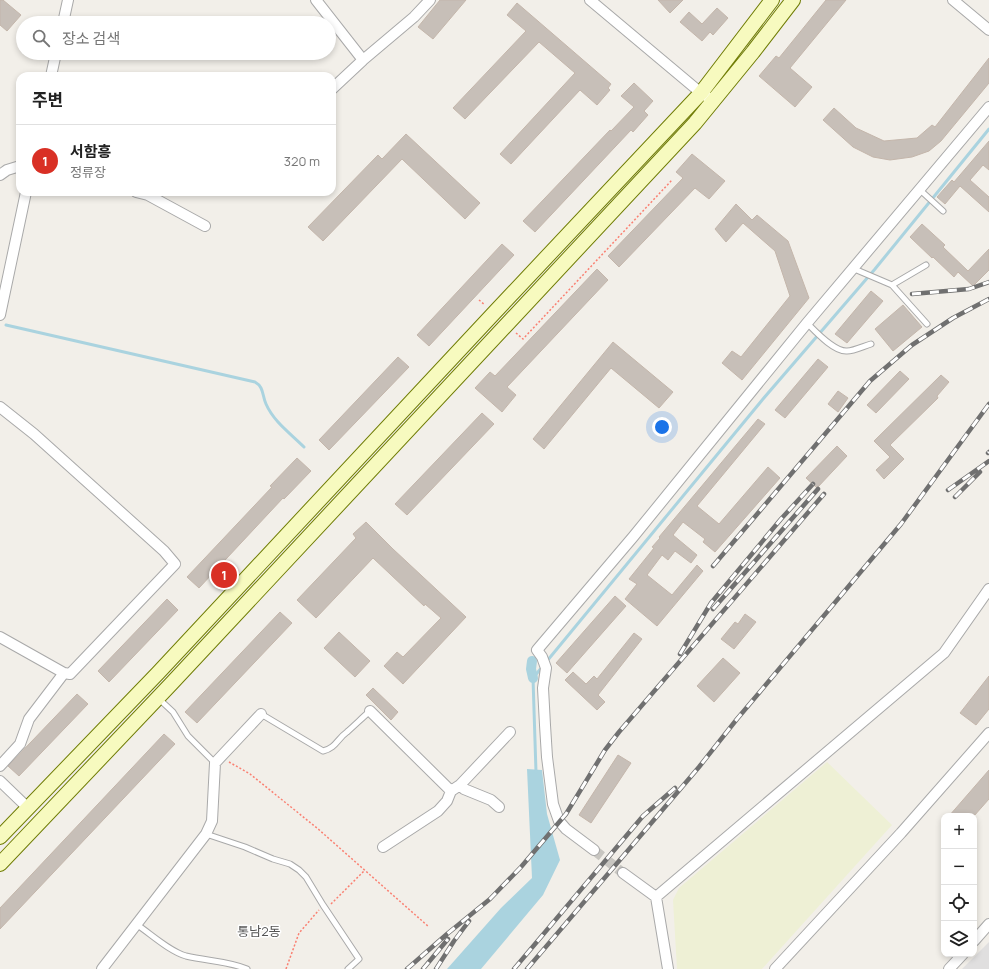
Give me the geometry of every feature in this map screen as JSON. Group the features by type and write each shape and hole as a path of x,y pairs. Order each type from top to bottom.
{"main road":[{"path":"0,864 158,698 165,679 488,319 701,93 772,0"},
{"path":"0,837 28,808 165,679 545,285 714,101 793,0"}],"street":[{"path":"65,16 68,0"},
{"path":"316,0 329,16"},
{"path":"336,85 363,60 414,17 430,0"},
{"path":"590,0 701,93 714,101"},
{"path":"953,0 989,30"},
{"path":"336,26 363,60"},
{"path":"52,72 54,60"},
{"path":"594,850 566,829 559,821 553,804 547,757 543,688 546,668 542,657 537,650 810,326 922,191 989,107"},
{"path":"0,176 6,170 16,167"},
{"path":"0,314 25,196"},
{"path":"150,196 205,226"},
{"path":"0,407 34,434 164,551 175,564 70,674 64,673 0,637"},
{"path":"656,897 944,653 989,589"},
{"path":"0,766 20,744 29,719 64,673"},
{"path":"370,711 451,791"},
{"path":"102,969 206,834 212,821 218,760 261,714"},
{"path":"383,847 438,811 447,801 451,791 460,785 510,732"},
{"path":"775,969 901,833 989,733"},
{"path":"0,781 28,808"},
{"path":"460,785 464,789 491,800 499,807"},
{"path":"623,873 656,897 668,969"},
{"path":"977,938 989,924"},
{"path":"950,969 960,957"}],"lane":[{"path":"922,191 942,210"},
{"path":"892,285 926,265"},
{"path":"855,270 892,285 927,324"},
{"path":"810,326 838,349 846,351 871,344"},
{"path":"158,698 173,712 188,736 218,760"},
{"path":"261,714 323,751 331,749 346,732 353,728 370,711"},
{"path":"206,834 290,864 299,870 306,877 359,959 348,969"},
{"path":"136,924 177,952 187,956 236,964 247,969"}],"path":[{"path":"523,339 672,180"},
{"path":"218,760 250,774 317,828 429,927"},
{"path":"286,969 299,933 324,907 365,870"}],"shaded area":[{"path":"989,942 989,969 962,969 974,957 977,957 977,954"}],"green space":[{"path":"827,762 892,825 762,969 677,969 673,900 679,888"}],"water":[{"path":"527,769 542,770 547,814 560,860 543,895 481,969 447,969 501,908 532,878"}],"building":[{"path":"0,0 3,0 21,15 16,16 16,21 7,31 0,25"},
{"path":"440,0 466,0 433,39 418,27"},
{"path":"658,0 683,0 670,13"},
{"path":"826,0 846,0 790,68 812,87 795,107 759,76 776,56 779,58"},
{"path":"517,3 611,84 608,88 610,90 597,105 580,90 511,164 500,154 575,73 539,42 465,119 453,108 526,31 507,15"},
{"path":"717,8 728,18 713,35 710,32 702,41 680,22 689,12 702,24"},
{"path":"989,58 989,83 941,141 929,151 912,157 890,160 873,157 853,147 823,120 834,108 856,128 884,141 917,138 932,125 935,127"},
{"path":"634,83 653,101 644,111 648,115 633,132 631,130 535,232 523,221 634,107 621,96"},
{"path":"406,134 480,203 465,219 402,159 323,241 308,227 378,155 382,159"},
{"path":"989,141 989,170 983,165 970,180 989,197 989,212 960,186 945,204 937,197 952,180 954,182"},
{"path":"692,154 725,181 709,199 695,188 619,267 608,256 683,178 676,172"},
{"path":"736,204 752,220 757,215 788,241 809,298 742,380 722,363 732,351 741,357 790,296 775,251 743,223 726,242 715,229"},
{"path":"922,224 945,245 943,247 968,271 989,249 989,270 973,286 958,272 954,277 910,237"},
{"path":"502,244 514,255 429,346 417,335"},
{"path":"597,269 608,280 507,387 516,395 502,412 475,388 490,372 495,376"},
{"path":"871,291 883,301 847,343 835,334"},
{"path":"903,305 922,327 893,351 875,329"},
{"path":"613,342 673,392 659,408 611,368 544,449 533,439"},
{"path":"398,357 409,367 329,450 319,440"},
{"path":"818,359 828,367 785,418 775,410"},
{"path":"900,371 909,379 876,413 867,405"},
{"path":"941,375 949,382 937,396 938,398 890,445 904,459 884,479 876,470 890,457 874,441"},
{"path":"838,391 848,398 838,412 828,404"},
{"path":"482,413 494,424 407,515 395,504"},
{"path":"758,419 765,424 697,506 719,524 768,467 780,478 715,552 703,542 705,539 683,522 673,535 697,555 691,563 675,551 668,560 662,555 647,575 672,595 697,565 703,571 657,626 625,599 637,584 629,579 654,548 652,547 660,538 659,537"},
{"path":"837,446 847,456 817,488 806,478"},
{"path":"297,458 311,471 284,499 283,498 199,588 187,577 272,487 270,486"},
{"path":"366,522 466,617 403,684 384,666 397,652 403,657 441,618 425,604 424,606 373,558 316,618 297,600 356,538 353,534"},
{"path":"615,596 626,606 567,673 556,663"},
{"path":"167,599 178,610 109,682 98,671"},
{"path":"280,612 292,623 197,723 185,712"},
{"path":"745,614 756,622 734,649 721,639 735,622 738,624"},
{"path":"339,632 370,661 355,677 324,648"},
{"path":"634,633 642,639 598,695 605,702 597,710 565,680 573,672 586,684 594,676 597,679"},
{"path":"723,658 740,673 714,702 697,686"},
{"path":"989,676 989,709 976,725 960,713"},
{"path":"373,688 398,712 391,720 366,695"},
{"path":"77,694 88,704 19,776 8,766"},
{"path":"164,734 175,744 0,929 0,908"},
{"path":"618,755 631,763 591,823 579,815"},
{"path":"989,770 989,799 977,813 952,813"}],"waterway":[{"path":"536,772 533,678 763,399 875,269 989,129"},
{"path":"6,325 255,382 260,386 266,404 273,416 304,447"},
{"path":"532,661 531,669 533,678"}],"tunnel":[{"path":"594,850 623,873"}],"railway":[{"path":"912,294 969,289 989,282"},
{"path":"713,566 870,381 912,345 953,318 989,299"},
{"path":"527,969 699,767 737,719 901,524 989,404"},
{"path":"948,490 989,461"},
{"path":"955,497 980,472"},
{"path":"680,654 711,603 781,519 813,484"},
{"path":"713,609 818,489"},
{"path":"407,969 490,899 521,867 566,814 605,750 619,732 824,494"},
{"path":"514,969 643,816 675,788"},
{"path":"436,969 469,921"},
{"path":"423,969 448,939"}],"place":[{"name":"서함흥","path":"224,575"}],"district":[{"name":"통남2동","path":"259,931"}]}
